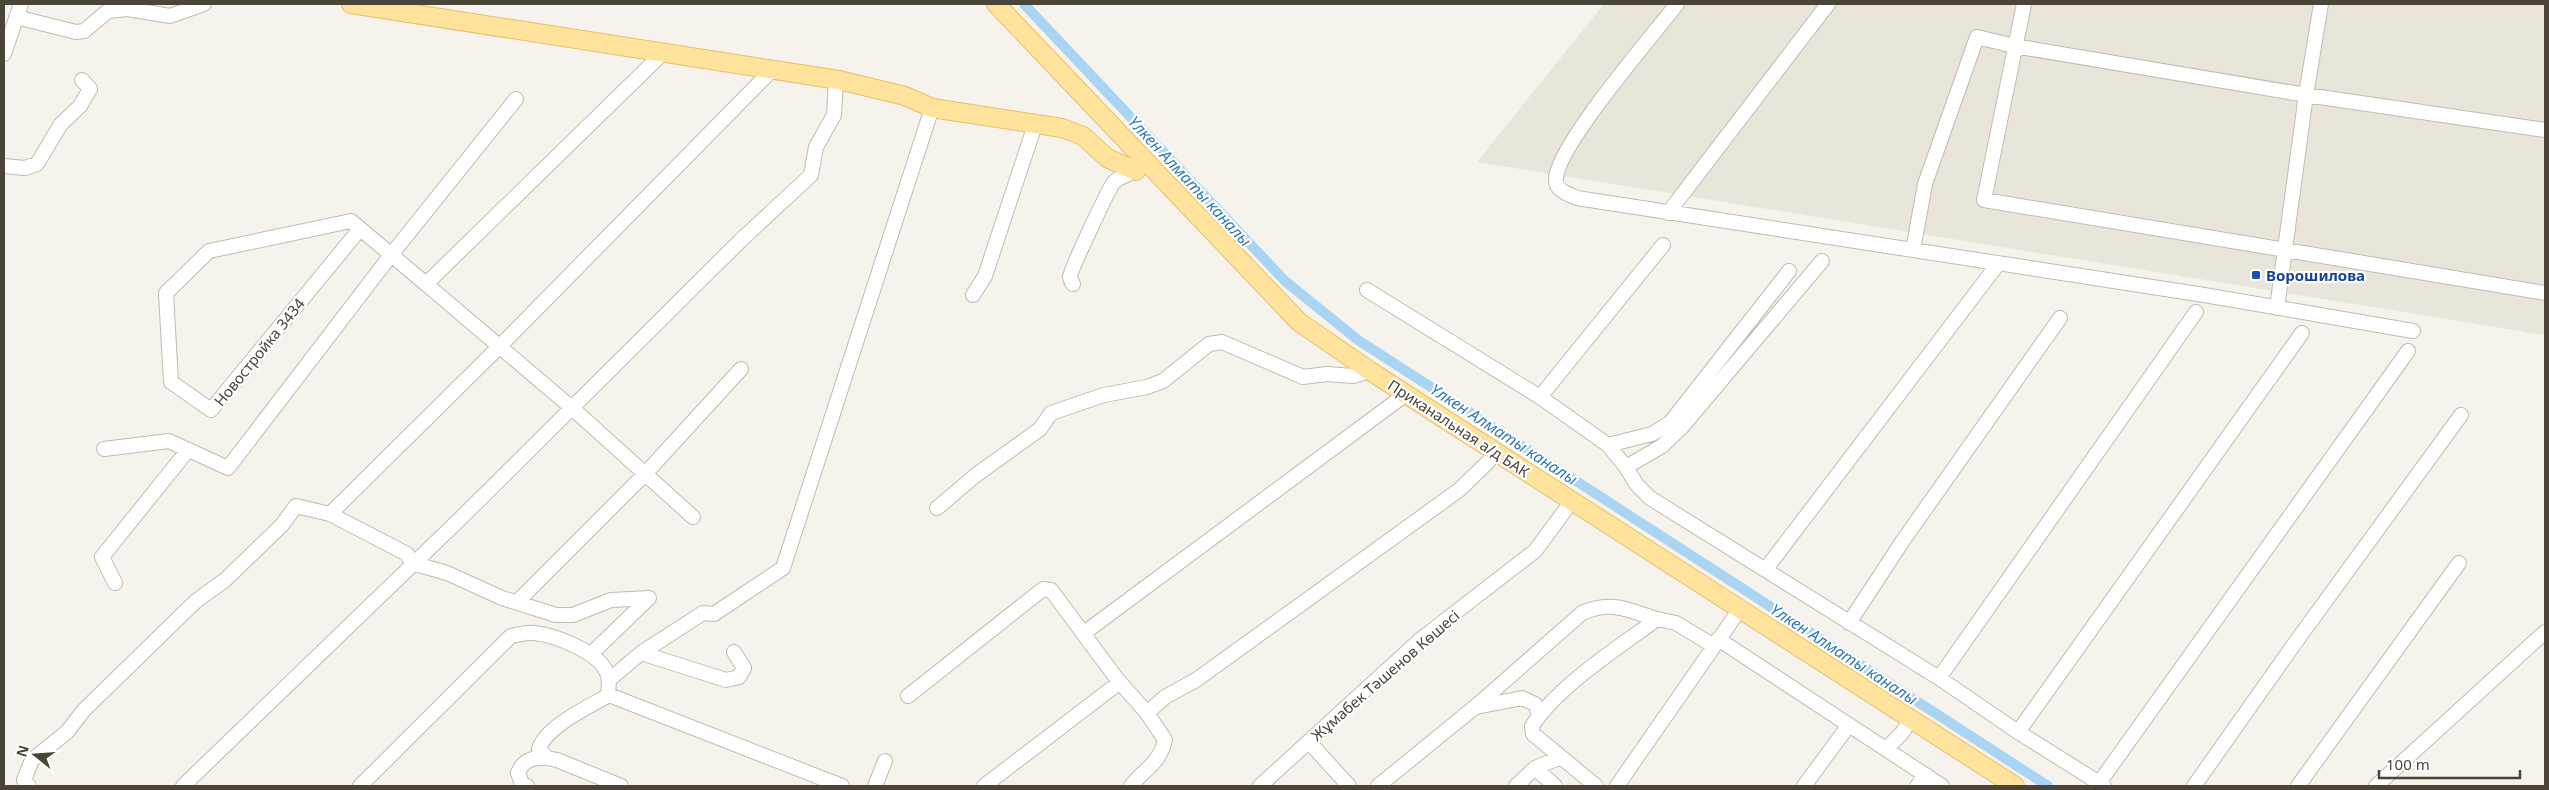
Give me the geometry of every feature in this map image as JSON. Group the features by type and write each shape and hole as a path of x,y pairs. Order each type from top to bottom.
{"main road":[{"path":"351,4 836,80 905,96 932,108 1062,128 1083,136 1107,158 1142,167"},
{"name":"Приканальная а/д БАК","path":"996,4 1142,167 1299,322 1370,371 2015,786"}],"street":[{"path":"4,54 19,10 76,32 84,31 108,11 127,9 170,16 204,4"},
{"path":"1677,4 1587,120 1560,165 1556,179 1557,185 1563,192 1577,198 1668,213 1913,250 2413,331"},
{"path":"1668,213 1828,4"},
{"path":"2024,4 1984,200 2545,293"},
{"path":"2277,308 2306,95 2321,4"},
{"path":"1913,250 1925,184 1977,37 2014,46 2306,95 2545,130"},
{"path":"426,284 663,53"},
{"path":"330,514 500,346 770,71"},
{"path":"4,166 24,168 37,164 61,124 80,106 90,89 82,80"},
{"path":"183,786 572,408 740,241 811,175 816,147 834,115 836,80"},
{"path":"104,449 169,441 228,468 391,255 516,100"},
{"path":"609,695 607,687 609,680 641,653 704,613 714,614 783,568 932,108"},
{"path":"973,295 985,276 1035,125"},
{"path":"1073,284 1070,276 1078,251 1097,218 1109,190 1116,181 1142,167"},
{"name":"Новостройка 3434","path":"360,229 211,410 171,382 166,293 209,251 351,221 572,408 693,517"},
{"path":"1540,398 1663,245"},
{"path":"1626,467 1662,446 1680,428 1822,261"},
{"path":"1765,570 1998,264"},
{"path":"1608,445 1652,434 1670,423 1789,271"},
{"path":"1367,290 1540,398 1608,445 1626,467 1637,485 1650,498 1939,678 2018,732 2101,785 2408,351"},
{"path":"1939,678 2196,312"},
{"path":"1849,623 1902,542 2060,318"},
{"path":"2018,732 2302,333"},
{"path":"937,508 976,475 1040,429 1051,413 1104,395 1147,388 1163,381 1209,344 1222,342 1303,377 1327,374 1353,376 1370,371"},
{"path":"517,602 645,474 741,369"},
{"path":"1084,634 1406,394"},
{"path":"2194,786 2295,643 2461,415"},
{"path":"115,583 102,557 188,450"},
{"path":"1147,713 1164,697 1196,680 1459,490 1489,461 1495,451"},
{"name":"Жұмабек Тәшенов Көшесі","path":"1260,786 1421,639 1535,551 1572,501"},
{"path":"24,784 32,760 66,732 84,710 196,601 226,580 282,525 296,506 330,514 407,554 412,562 447,573 517,602 556,615 573,615 611,600 649,598 591,654"},
{"path":"2298,786 2459,563"},
{"path":"908,696 1043,589 1051,590 1120,682 1147,713 1164,740 1162,753 1155,763 1131,786"},
{"path":"1378,786 1475,707 1582,613 1598,606 1618,606 1657,620 1676,623 1716,643 1886,750 1921,781 1942,786"},
{"path":"1617,786 1740,609"},
{"path":"1596,786 1534,734 1532,726 1539,715 1580,676 1657,620"},
{"path":"360,786 511,636 532,632 552,637 591,654 604,667 609,680"},
{"path":"2376,786 2545,632"},
{"path":"641,653 726,680 739,677 744,668 734,652"},
{"path":"984,786 1120,682"},
{"path":"547,758 539,749 541,740 554,729 609,695"},
{"path":"609,695 842,786"},
{"path":"1475,707 1522,698 1535,704 1539,715"},
{"path":"1886,750 1902,734 1911,719"},
{"path":"1804,786 1849,726"},
{"path":"1309,742 1349,786"},
{"path":"526,786 522,784 518,773 521,766 534,757 557,760 621,786"},
{"path":"1516,786 1535,768 1561,757"},
{"path":"876,786 885,761"},
{"path":"1535,768 1555,786"}],"shaded area":[{"path":"1604,4 2545,4 2545,335 1477,162"}],"waterway":[{"name":"Үлкен Алматы каналы","path":"1024,4 1285,281 1358,340 2048,786"}],"place":[{"name":"Ворошилова","path":"2256,275"}]}
